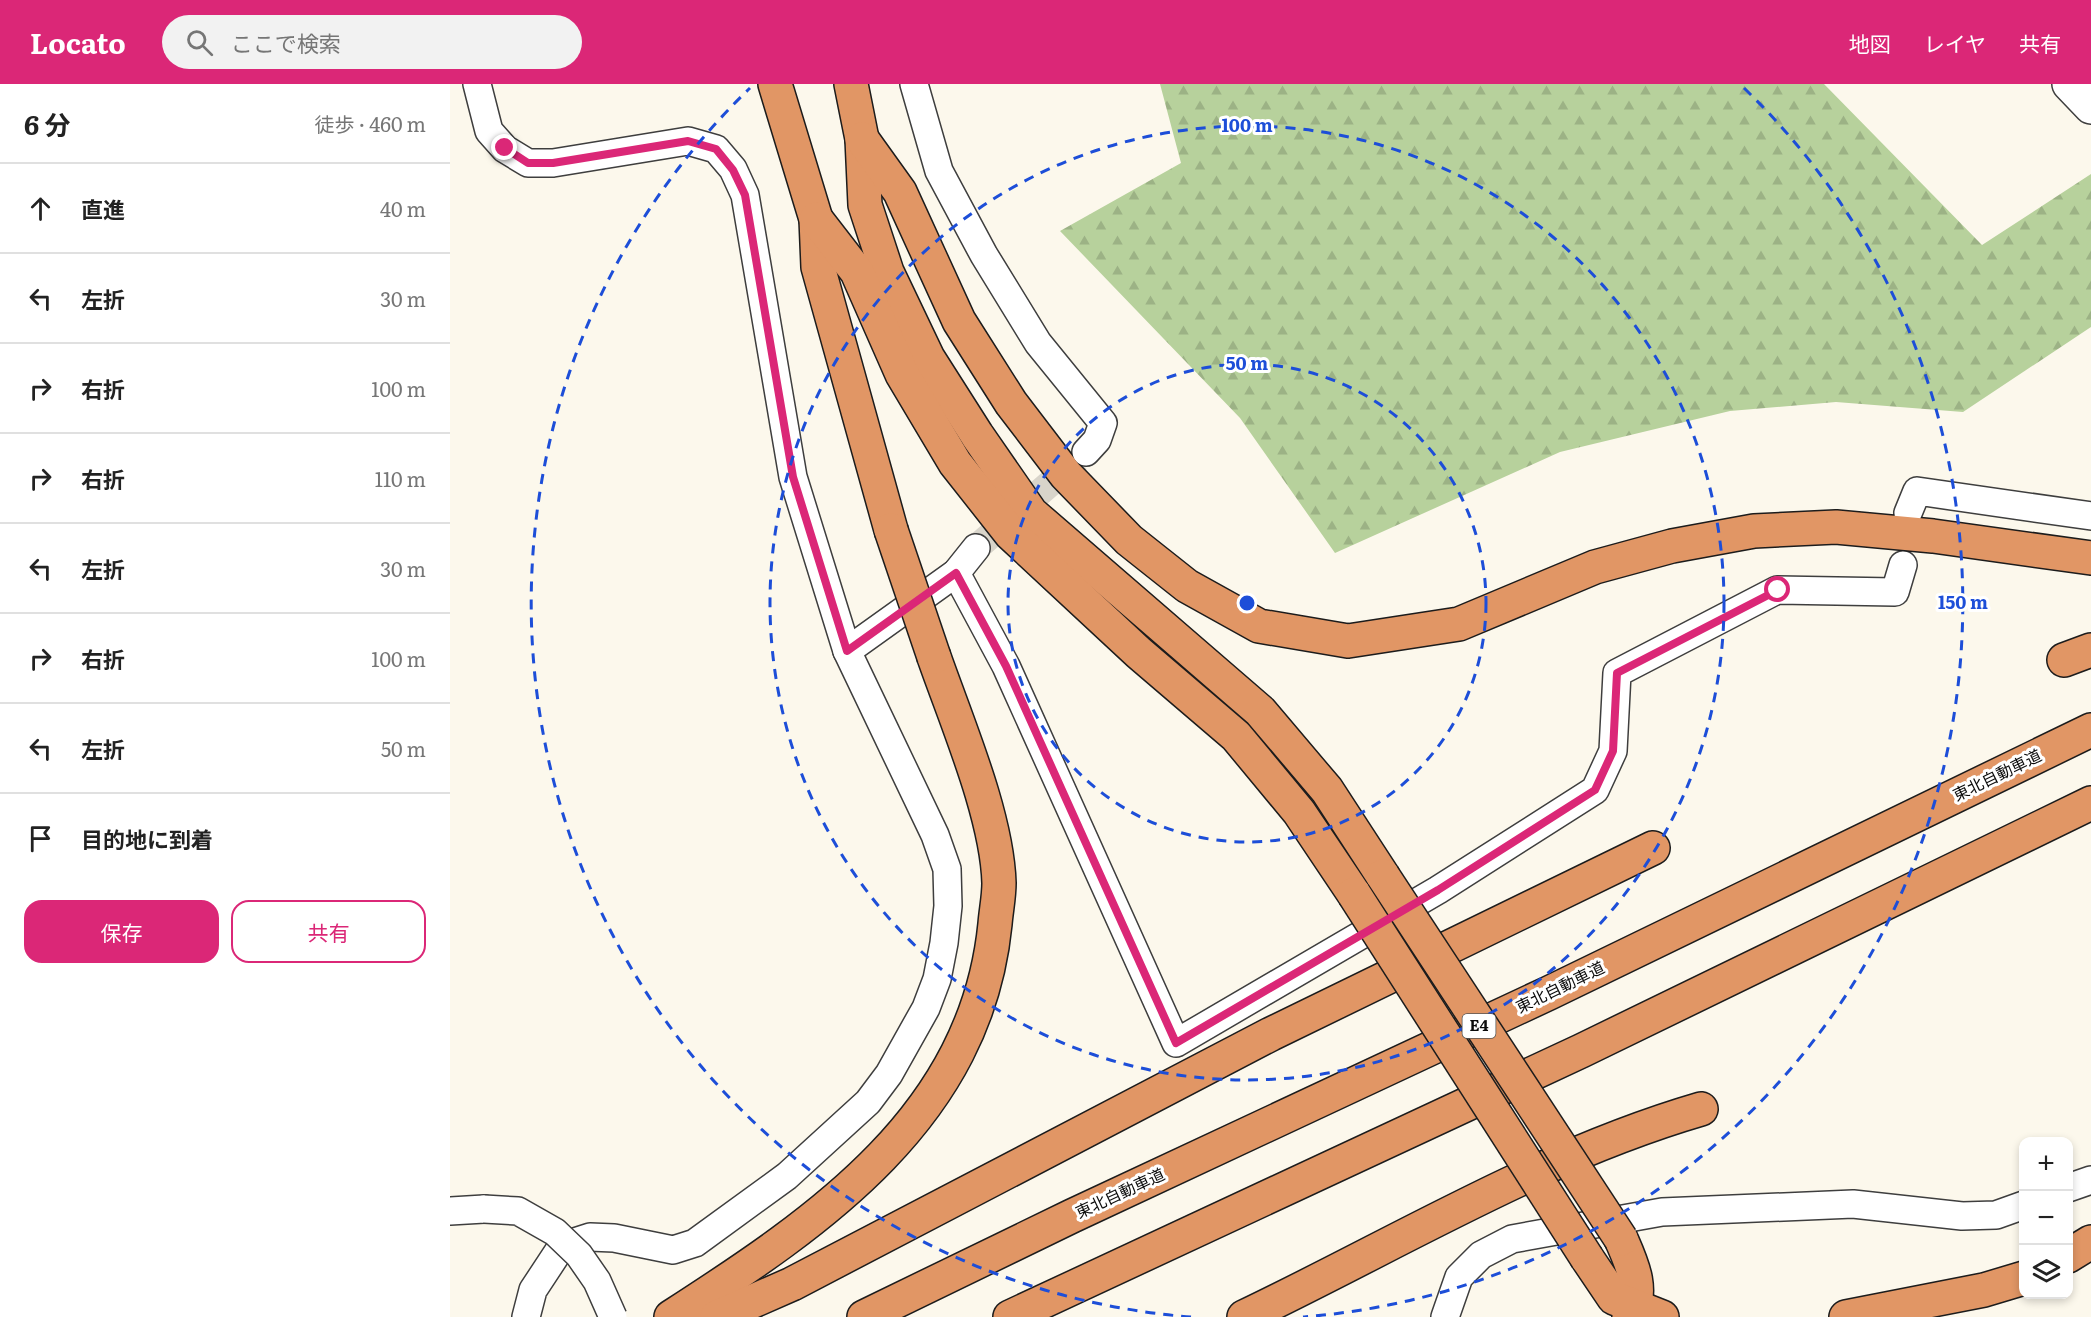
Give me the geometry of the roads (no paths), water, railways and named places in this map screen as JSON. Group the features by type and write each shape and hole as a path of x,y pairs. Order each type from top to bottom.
{"highway":[{"path":"671,1317 765,1256 843,1194 908,1129 945,1079 972,1021 991,959 999,883 990,823 891,530 818,267 816,219 775,84"},
{"path":"851,84 862,139 865,205 887,272 928,358 976,435 1024,503 1058,537 1260,711 1327,790 1621,1239 1634,1273 1642,1314"},
{"path":"862,139 900,192 959,321 1011,403 1066,475 1129,540 1187,586 1259,626 1348,641 1459,624 1595,567 1672,546 1754,531 1836,527 1933,536 2091,558"},
{"path":"816,219 857,272 902,374 955,463 1011,534 1139,653 1236,736 1299,812 1614,1298 1642,1314"},
{"name":"東北自動車道","path":"864,1317 1072,1216 1559,988 2091,730"},
{"path":"1010,1317 1581,1051 2091,803"},
{"path":"717,1317 792,1284 1271,1034 1653,848"},
{"path":"1244,1317 1451,1211 1646,1125 1701,1109"},
{"path":"2073,1253 2091,1242"},
{"path":"1846,1317 1984,1290 2019,1280"}],"street":[{"path":"477,84 489,131 505,148 528,163 553,163 688,141 716,149 733,170 745,195 793,477 847,651 935,835 947,869 948,906 937,979 926,1008 890,1074 868,1102 787,1176 695,1243 673,1250 614,1238 590,1237 562,1246 533,1290 525,1317"},
{"path":"914,84 939,171 984,255 1038,343 1103,423 1097,441 1086,452"},
{"path":"2068,84 2091,107"},
{"path":"1908,513 1917,491 2091,516"},
{"path":"847,651 956,573 976,548"},
{"path":"956,573 1006,666 1176,1043 1438,890 1595,790 1613,751 1617,673 1778,590 1895,592 1903,565"},
{"path":"2073,1186 2091,1180"},
{"path":"1445,1317 1459,1276 1481,1255 1512,1239 1662,1212 1853,1204 1962,1216 1996,1215 2019,1206"},
{"path":"450,1211 484,1209 518,1211 555,1232 579,1255 597,1281 613,1317"}],"tunnel":[{"path":"976,548 1078,459"}]}
